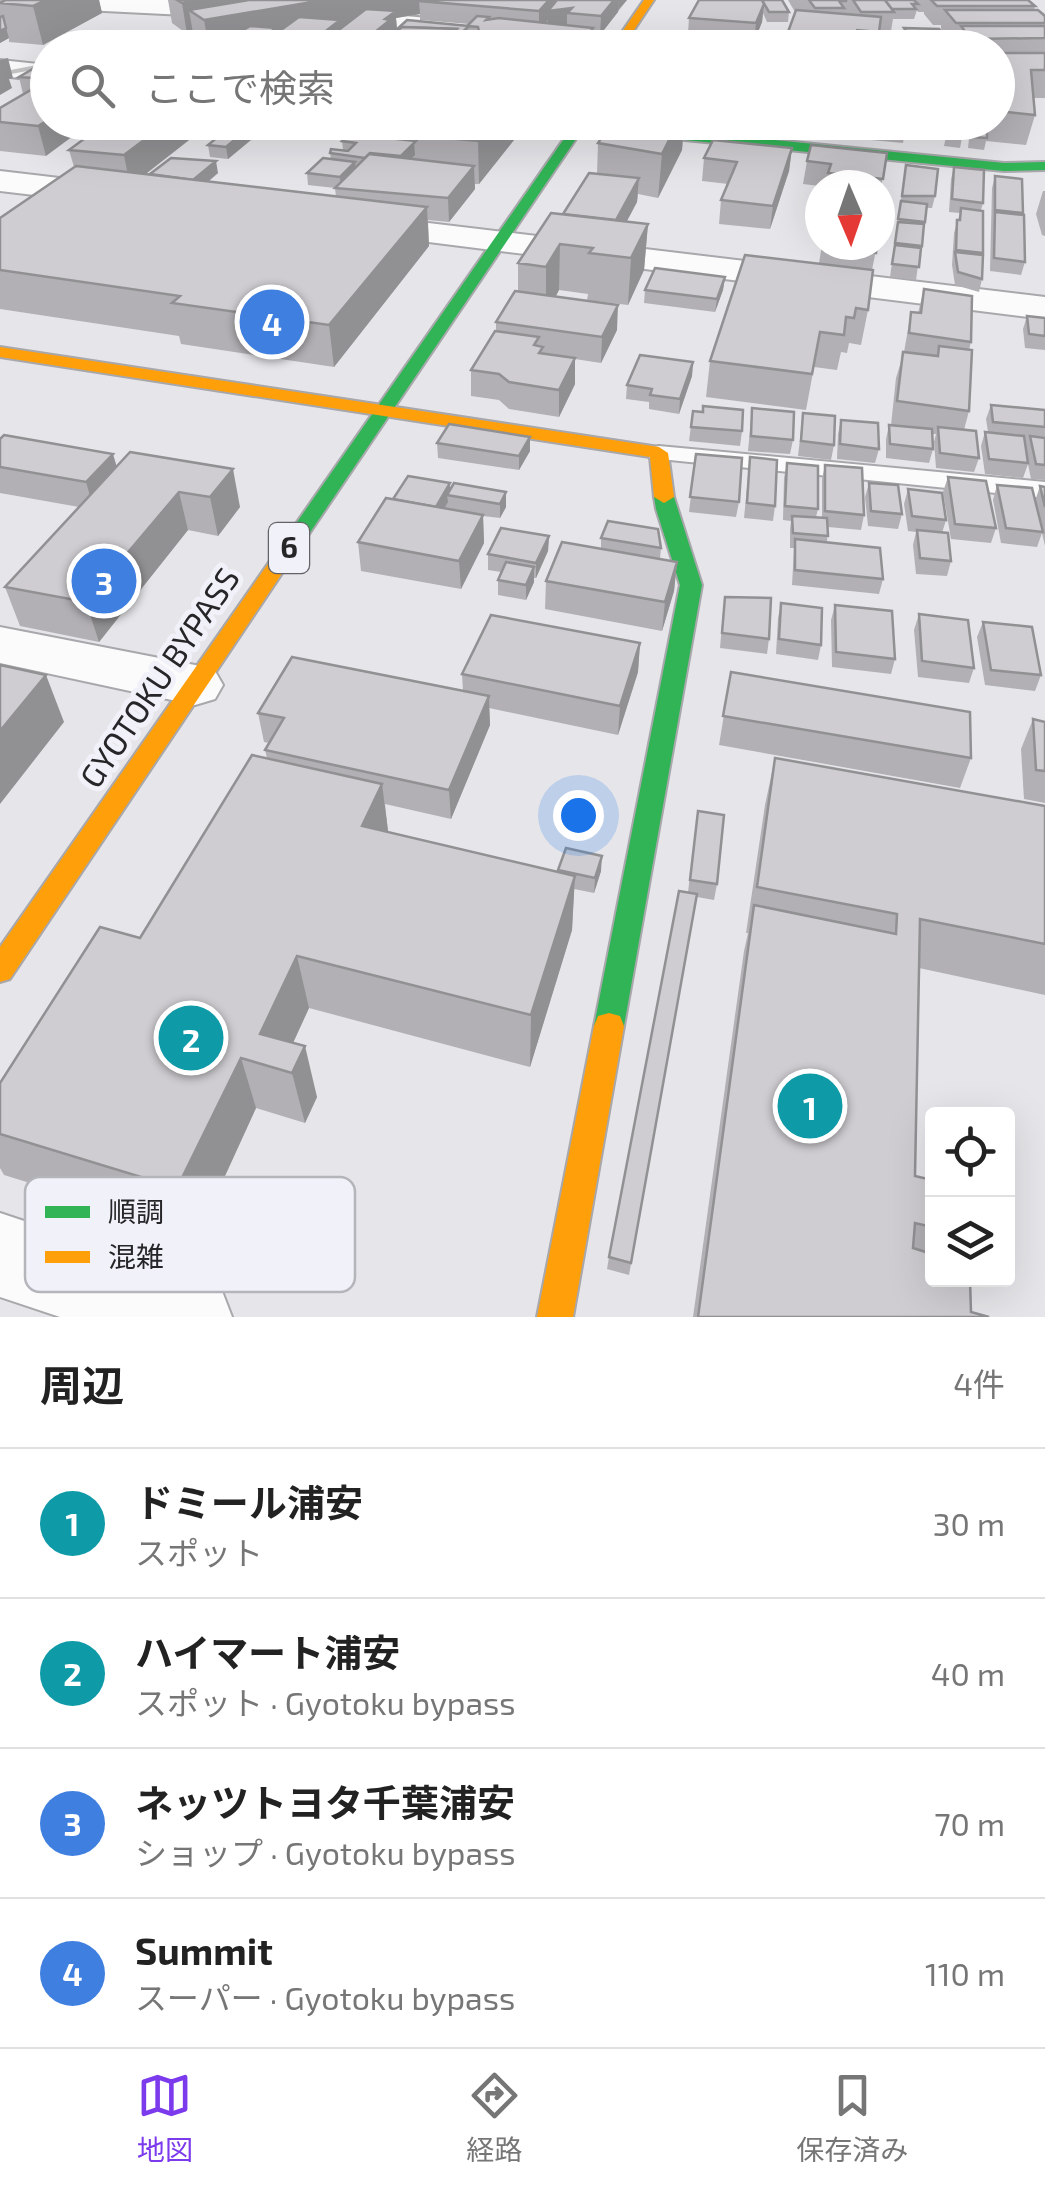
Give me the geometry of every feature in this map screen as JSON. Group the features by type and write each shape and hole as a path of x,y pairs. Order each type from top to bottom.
{"street":[{"path":"24,0 132,8 209,7 338,22 473,30"},
{"path":"227,0 338,22"},
{"path":"622,30 649,0"},
{"path":"0,68 30,71"},
{"name":"GYOTOKU BYPASS","path":"0,970 570,140"},
{"path":"735,140 1004,168 1045,166"},
{"path":"4,181 144,198"},
{"path":"319,220 1045,308"},
{"path":"0,352 658,453 667,521 688,558 692,585 555,1317"},
{"path":"0,645 194,685"},
{"path":"0,1255 25,1263"},
{"path":"112,1292 188,1317"}],"lane":[{"path":"658,453 1045,490"}],"building":[{"path":"46,0 33,6 0,3"},
{"path":"249,0 324,0 204,20 189,10"},
{"path":"421,0 549,0 539,11"},
{"path":"557,0 614,0 601,16 567,13 572,8 548,11"},
{"path":"699,0 762,0 764,4 756,23 689,18"},
{"path":"762,0 782,0 789,12 769,12"},
{"path":"809,0 847,1 839,1 844,8 815,8"},
{"path":"853,0 885,0 894,12 861,12"},
{"path":"885,0 914,0 918,4 912,4 916,9 892,9"},
{"path":"931,0 1028,0 1035,6 937,6"},
{"path":"366,9 396,11 378,30 339,30"},
{"path":"796,10 881,17 879,30 789,30"},
{"path":"945,10 1038,10 1045,16 1045,23 956,23"},
{"path":"477,16 489,17 486,20 593,28 479,30 467,26"},
{"path":"299,17 340,20 327,30 281,30"},
{"path":"407,20 469,26 465,30 396,30"},
{"path":"250,26 276,28 273,30 244,30"},
{"path":"961,26 1045,26 1045,38 1015,38 1015,30 964,30"},
{"path":"402,27 457,29 456,30 399,30"},
{"path":"1015,53 1045,53 1045,70 1031,70 1035,115 1015,113"},
{"path":"30,90 30,125 0,122 0,108"},
{"path":"83,140 144,140 124,155 69,150"},
{"path":"214,140 234,140 226,147 208,145"},
{"path":"600,140 669,140 662,154 598,143"},
{"path":"713,140 792,148 773,206 721,200 737,162 704,158"},
{"path":"342,141 416,141 401,156 370,153 365,158 330,153 331,149 348,151 356,143"},
{"path":"811,145 887,153 884,170 829,170 831,164 807,161"},
{"path":"369,154 474,166 448,198 335,188"},
{"path":"171,158 216,161 193,180 150,174"},
{"path":"323,158 355,162 340,177 307,173"},
{"path":"906,165 938,169 935,196 902,196"},
{"path":"76,166 427,207 329,325 172,303 180,296 0,270 0,218"},
{"path":"954,167 984,170 983,203 952,199"},
{"path":"589,173 639,178 616,220 563,214"},
{"path":"995,176 1022,179 1023,213 995,210"},
{"path":"901,201 927,204 925,222 898,219"},
{"path":"961,208 983,211 983,253 956,250"},
{"path":"995,212 1024,215 1025,262 994,258"},
{"path":"551,213 648,224 631,258 589,253 593,248 560,244 546,267 518,263"},
{"path":"898,222 924,224 922,246 895,243"},
{"path":"895,245 921,248 919,267 892,264"},
{"path":"955,252 983,255 982,279 958,272"},
{"path":"745,255 873,270 868,310 856,308 854,318 846,317 844,335 820,332 812,374 710,361"},
{"path":"655,268 725,277 717,299 645,290"},
{"path":"924,289 972,296 971,342 909,333 911,312 921,313"},
{"path":"515,291 618,305 602,337 496,322"},
{"path":"1027,316 1045,318 1045,336 1029,334"},
{"path":"495,331 539,337 534,345 543,347 539,353 575,358 559,390 509,382 499,374 471,370"},
{"path":"939,346 972,350 969,411 897,401 903,352 938,356"},
{"path":"640,355 693,362 680,399 650,395 652,389 627,385"},
{"path":"991,405 1045,410 1045,427 993,422"},
{"path":"703,406 743,410 742,431 691,427 693,411 703,412"},
{"path":"752,408 794,412 793,440 751,436"},
{"path":"803,413 835,416 834,445 801,441"},
{"path":"841,420 878,423 879,449 840,444"},
{"path":"449,424 530,437 519,456 437,443"},
{"path":"889,425 932,429 933,449 890,444"},
{"path":"938,427 976,431 979,458 940,453"},
{"path":"985,432 1024,436 1028,463 989,459"},
{"path":"4,435 113,454 86,482 0,467 0,439"},
{"path":"1030,436 1045,438 1045,465 1036,464"},
{"path":"130,452 233,469 210,497 179,492 86,602 5,587"},
{"path":"696,454 742,458 739,502 690,497"},
{"path":"750,457 777,460 775,506 747,503"},
{"path":"787,463 818,466 818,509 785,506"},
{"path":"825,465 862,468 864,515 825,511"},
{"path":"408,476 450,483 436,507 393,499"},
{"path":"948,477 986,481 996,528 955,524"},
{"path":"454,483 506,492 500,504 447,495"},
{"path":"869,483 898,485 902,514 871,511"},
{"path":"997,485 1032,488 1043,532 1006,528"},
{"path":"908,489 942,493 946,520 912,516"},
{"path":"386,498 483,515 459,561 358,542"},
{"path":"792,516 827,518 828,536 793,533"},
{"path":"608,521 658,529 661,548 601,538"},
{"path":"501,528 549,536 536,563 488,554"},
{"path":"917,530 948,533 951,561 920,558"},
{"path":"795,539 880,548 883,579 795,570"},
{"path":"562,542 677,562 665,602 546,581"},
{"path":"506,562 534,567 526,585 498,580"},
{"path":"725,597 771,598 769,639 722,633"},
{"path":"781,603 822,608 821,645 779,639"},
{"path":"835,605 892,611 895,659 836,652"},
{"path":"919,614 968,620 974,668 922,661"},
{"path":"491,615 640,643 620,706 462,674"},
{"path":"983,622 1032,627 1041,675 991,670"},
{"path":"292,657 489,696 449,790 265,750 284,718 258,713"},
{"path":"0,665 46,675 0,731"},
{"path":"731,672 970,712 971,758 723,716"},
{"path":"1033,719 1045,722 1045,771 1036,770"},
{"path":"252,755 382,784 362,826 575,876 531,1015 297,956 260,1034 305,1046 292,1073 241,1058 182,1177 141,1177 0,1134 0,1083 100,927 140,938"},
{"path":"775,758 1045,806 1045,944 920,919 915,1176 925,1178 925,1225 915,1223 913,1248 925,1252 925,1287 970,1287 971,1312 989,1317 698,1317 754,905 896,934 897,914 757,887"},
{"path":"698,811 724,815 717,884 690,880"},
{"path":"566,848 602,856 595,878 558,870"},
{"path":"679,891 697,894 631,1263 609,1257"}],"railway":[{"path":"0,74 30,68"}],"traffic: fast":[{"path":"279,563 569,140"},
{"path":"724,140 1004,167 1045,166"},
{"path":"609,1026 691,585 664,497"}],"traffic: slow":[{"path":"628,30 649,0"},
{"path":"0,352 659,453 664,497"},
{"path":"0,970 279,563"},
{"path":"555,1317 609,1026"}],"place":[{"name":"Summit","path":"272,322"},
{"name":"ネッツトヨタ千葉浦安","path":"104,581"},
{"name":"ハイマート浦安","path":"191,1038"},
{"name":"ドミール浦安","path":"810,1106"}]}
